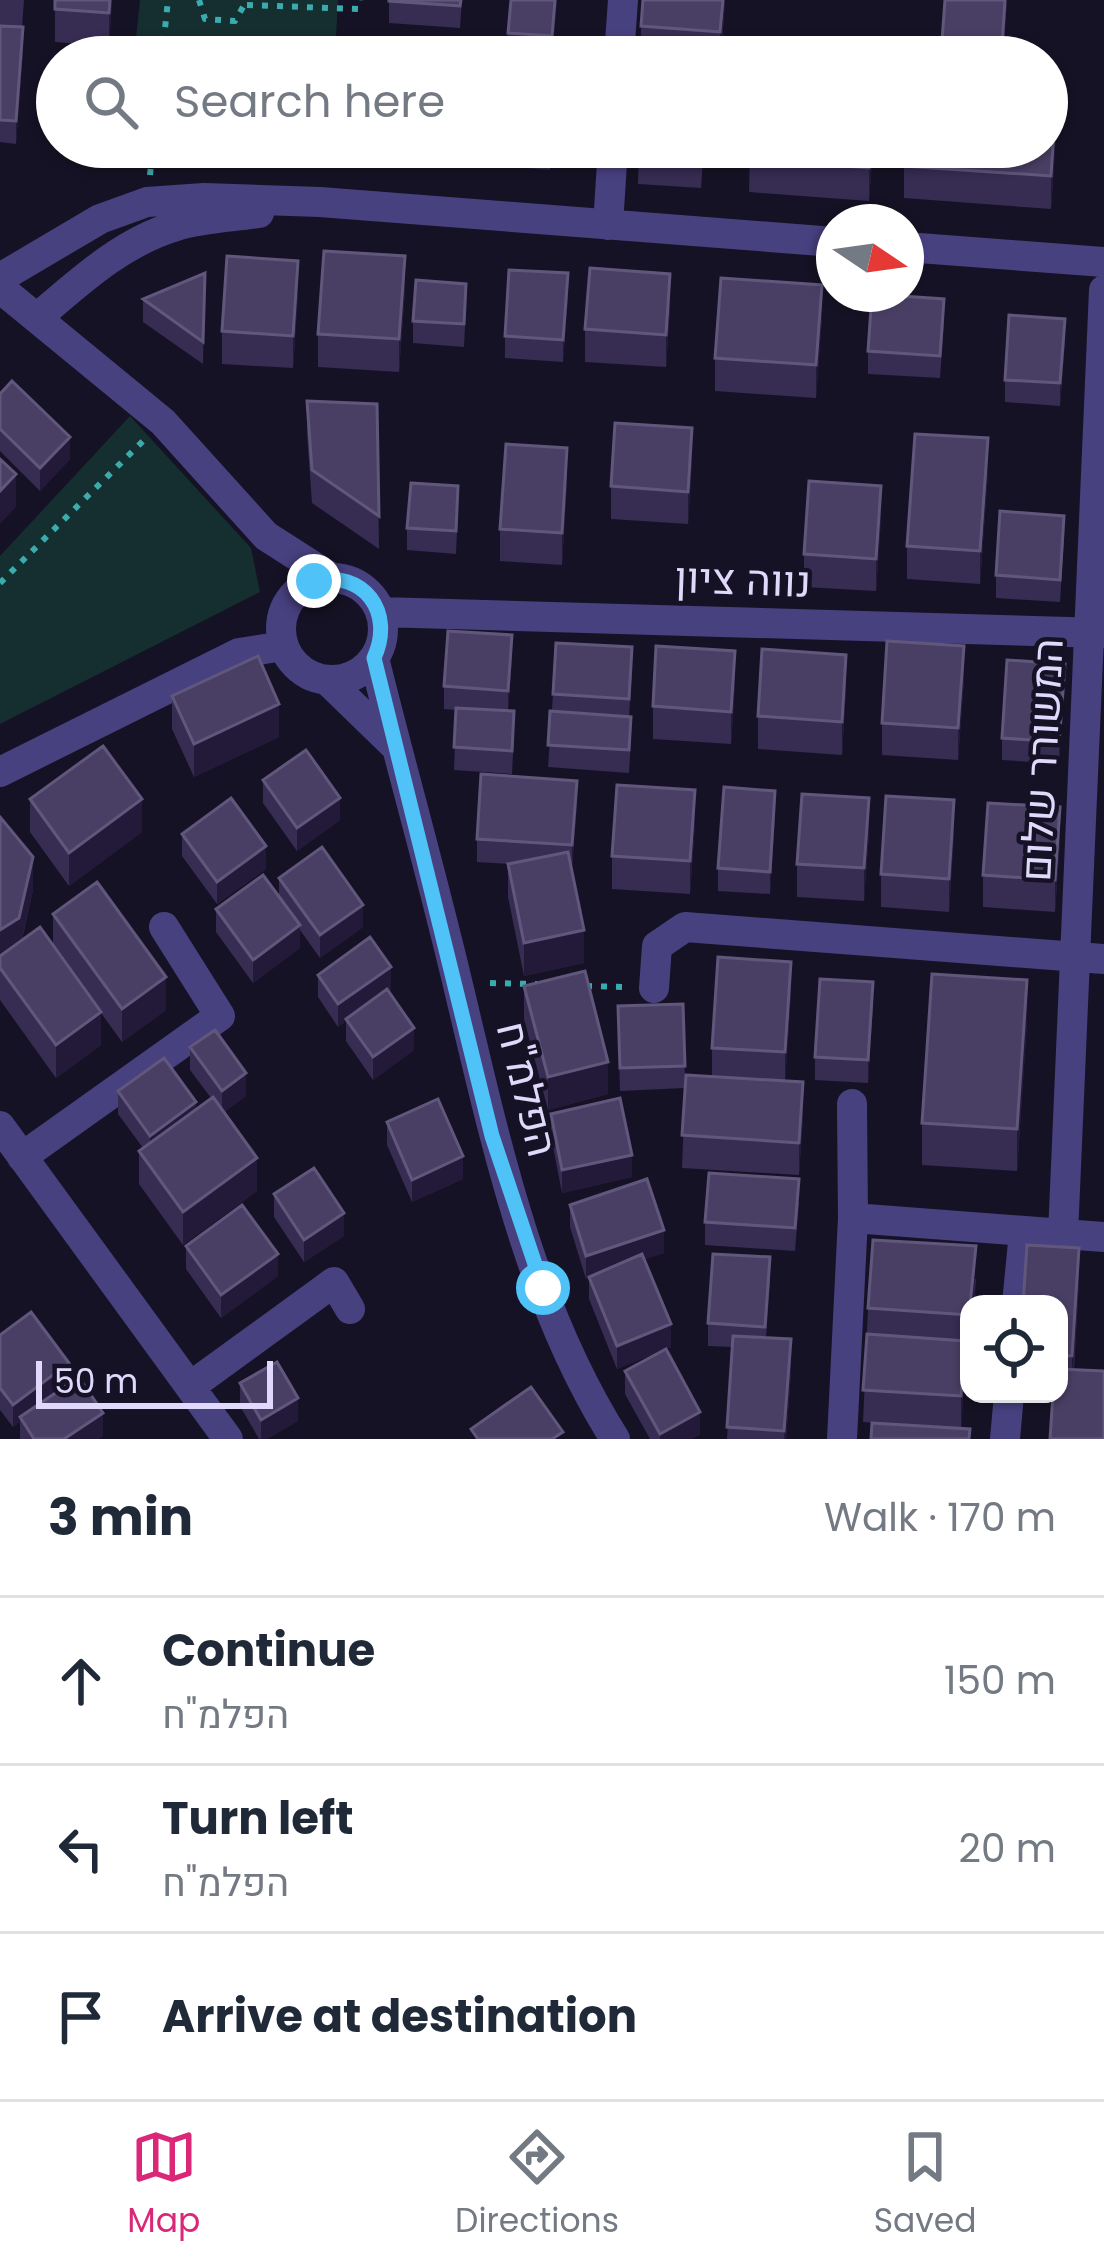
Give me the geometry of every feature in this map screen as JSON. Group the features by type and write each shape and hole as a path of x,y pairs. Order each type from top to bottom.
{"street":[{"path":"620,36 623,0"},
{"path":"608,225 612,168"},
{"path":"0,278 100,219 147,202 203,198 320,202 816,241"},
{"path":"38,318 110,259 178,225 320,202"},
{"path":"924,248 1104,262"},
{"path":"0,289 163,422 266,536 330,577 361,586 381,612"},
{"name":"המשורר שלום","path":"1063,1234 1089,958 1104,290"},
{"path":"266,536 288,602"},
{"path":"330,577 299,590 288,602 280,631 284,646 300,669 326,680 396,747"},
{"name":"נווה ציון","path":"381,612 1097,632"},
{"name":"הפלמ\"ח","path":"381,612 381,643 374,658 492,1136 543,1288 592,1404 615,1439"},
{"path":"0,772 239,652 284,646"},
{"path":"326,680 353,676 374,658"},
{"path":"22,1157 220,1016 164,927"},
{"path":"654,988 657,946 685,927 1089,958"},
{"path":"842,1439 853,1218 852,1104"},
{"path":"0,1126 227,1439"},
{"path":"853,1218 1104,1237"},
{"path":"1018,1295 1024,1232"},
{"path":"191,1386 334,1282 350,1309"},
{"path":"1005,1439 1008,1403"}],"path":[{"path":"164,36 168,0"},
{"path":"199,0 205,19 235,21 247,3 358,9 360,0"},
{"path":"0,583 163,422"},
{"path":"457,982 545,984"},
{"path":"567,985 654,988"}],"green space":[{"path":"140,0 338,0 336,36 136,36"},
{"path":"130,416 251,548 260,592 0,724 0,556"}],"building":[{"path":"55,0 110,0 109,13 55,9"},
{"path":"389,0 461,0 460,6 389,1"},
{"path":"511,0 555,0 552,36 508,33"},
{"path":"643,0 723,0 720,32 641,26"},
{"path":"945,0 1005,0 1003,36 942,36"},
{"path":"0,26 23,27 16,121 0,120"},
{"path":"933,168 1052,168 1051,176"},
{"path":"324,251 405,256 399,339 318,334"},
{"path":"227,256 298,261 293,336 222,331"},
{"path":"590,268 670,274 666,335 585,329"},
{"path":"509,270 568,273 563,340 505,336"},
{"path":"205,273 203,342 143,299"},
{"path":"721,278 816,285 816,312 820,312 816,365 715,358"},
{"path":"416,280 466,284 464,324 413,321"},
{"path":"924,298 944,299 940,356 868,351 871,312 924,312"},
{"path":"1009,315 1065,319 1060,383 1005,380"},
{"path":"12,381 70,437 40,468 0,429 0,394"},
{"path":"307,401 377,404 379,516 312,470"},
{"path":"615,423 692,428 688,492 611,486"},
{"path":"915,434 988,438 980,551 907,546"},
{"path":"506,444 567,448 562,533 500,529"},
{"path":"0,459 16,474 0,491"},
{"path":"809,481 881,486 876,559 804,554"},
{"path":"411,483 458,486 456,531 407,528"},
{"path":"1000,511 1064,516 1060,580 996,575"},
{"path":"448,631 512,635 508,691 444,686"},
{"path":"887,641 964,646 958,728 882,723"},
{"path":"556,643 632,647 629,699 553,694"},
{"path":"656,646 735,651 731,712 653,706"},
{"path":"762,649 846,655 842,722 758,716"},
{"path":"258,656 279,704 194,744 172,696"},
{"path":"1007,660 1065,664 1059,742 1002,738"},
{"path":"456,708 514,711 512,751 454,747"},
{"path":"550,711 631,717 629,750 548,745"},
{"path":"103,746 142,799 69,853 30,799"},
{"path":"306,750 340,798 297,828 263,780"},
{"path":"481,774 577,781 572,845 477,839"},
{"path":"617,785 695,790 690,861 612,856"},
{"path":"724,787 775,791 770,872 718,868"},
{"path":"802,794 869,798 864,868 797,864"},
{"path":"886,796 954,800 949,879 881,874"},
{"path":"231,798 266,846 217,882 182,834"},
{"path":"988,803 1060,807 1055,880 983,875"},
{"path":"0,817 33,857 19,918 0,930"},
{"path":"322,847 363,905 320,935 279,878"},
{"path":"568,852 584,930 524,943 508,864"},
{"path":"263,875 300,925 253,960 216,909"},
{"path":"97,882 166,977 122,1009 53,914"},
{"path":"40,927 101,1012 56,1045 0,968 0,956"},
{"path":"370,937 391,967 338,1004 318,975"},
{"path":"718,957 791,962 785,1052 712,1048"},
{"path":"585,971 608,1062 548,1077 524,986"},
{"path":"932,974 1027,980 1017,1129 922,1123"},
{"path":"820,979 873,982 868,1060 815,1057"},
{"path":"387,989 414,1028 373,1057 346,1019"},
{"path":"683,1004 685,1066 620,1068 618,1006"},
{"path":"215,1030 246,1073 222,1091 190,1047"},
{"path":"164,1058 196,1102 150,1136 118,1091"},
{"path":"686,1075 803,1082 799,1143 682,1135"},
{"path":"213,1097 257,1158 183,1212 139,1151"},
{"path":"620,1098 632,1155 562,1170 551,1114"},
{"path":"438,1099 463,1156 412,1180 387,1122"},
{"path":"314,1168 344,1213 304,1240 274,1194"},
{"path":"709,1173 799,1179 795,1228 705,1222"},
{"path":"647,1179 664,1230 586,1256 570,1205"},
{"path":"242,1205 278,1254 221,1295 186,1246"},
{"path":"873,1240 976,1246 971,1295 960,1295 960,1314 868,1308"},
{"path":"1027,1245 1079,1248 1072,1356 1068,1356 1068,1295 1024,1295"},
{"path":"642,1254 671,1324 617,1346 589,1277"},
{"path":"713,1254 770,1257 765,1327 708,1323"},
{"path":"31,1312 69,1363 13,1405 0,1388 0,1335"},
{"path":"867,1334 960,1341 960,1396 863,1390"},
{"path":"733,1336 791,1339 784,1431 727,1427"},
{"path":"666,1349 700,1412 660,1434 625,1371"},
{"path":"277,1362 298,1398 261,1420 240,1383"},
{"path":"1068,1369 1104,1371 1104,1439 1050,1439 1052,1403 1068,1403"},
{"path":"79,1377 103,1413 64,1439 34,1439 20,1417"},
{"path":"531,1387 563,1432 552,1439 478,1439 471,1429"},
{"path":"872,1423 970,1429 969,1439 871,1439"}],"route":[{"path":"314,581 330,577 361,586 381,612 381,643 374,658 492,1136 543,1288"}]}
